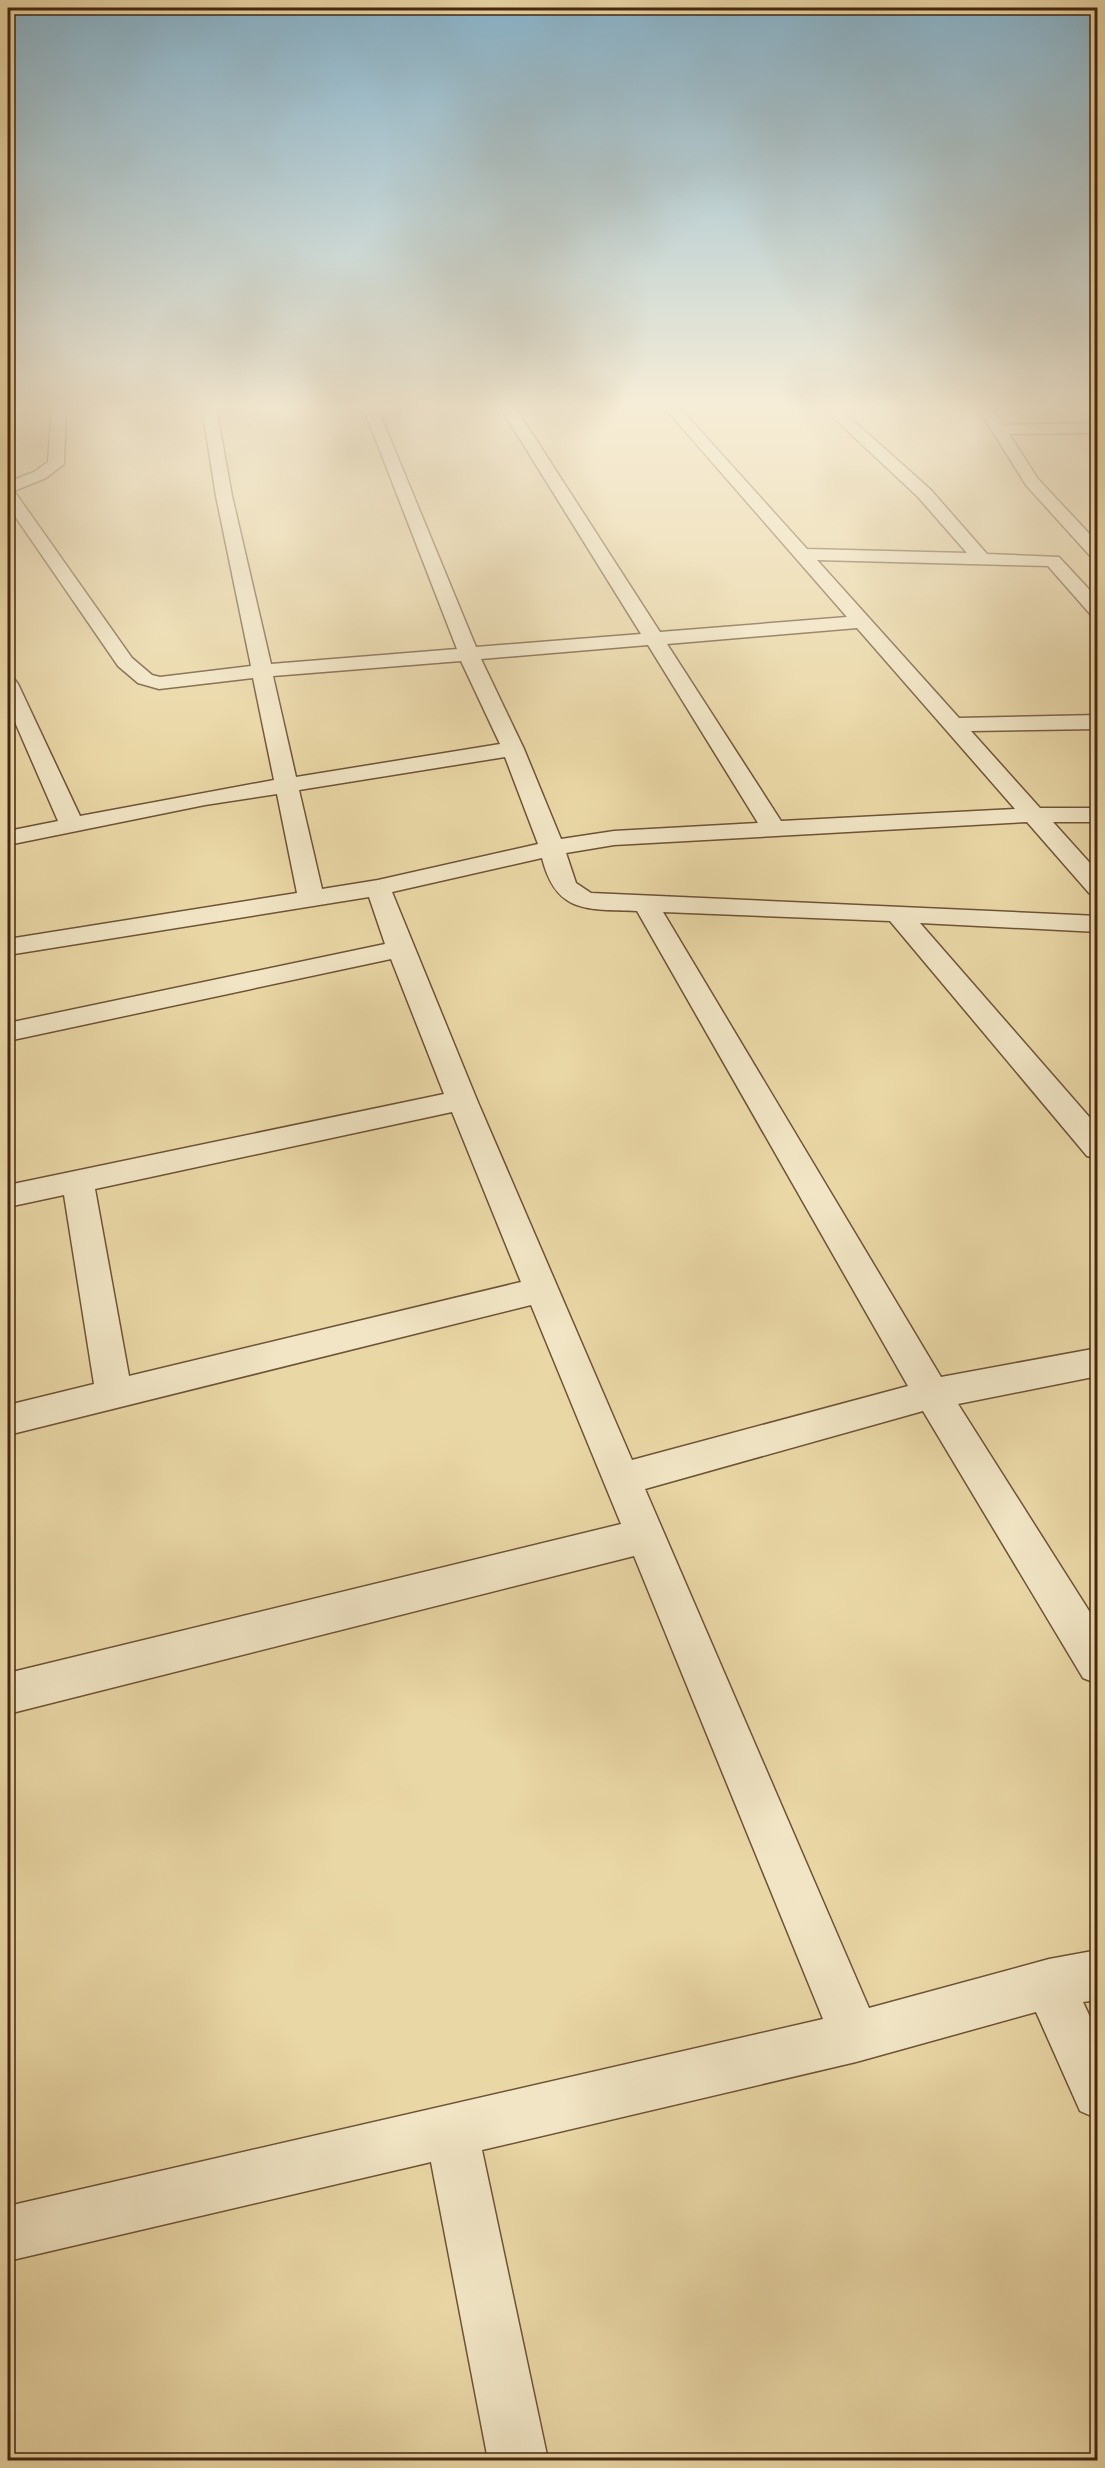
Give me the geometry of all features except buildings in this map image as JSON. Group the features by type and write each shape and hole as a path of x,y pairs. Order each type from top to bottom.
{"street":[{"path":"27,522 124,662 136,673 159,683 261,671 861,622"},
{"path":"232,522 261,671 311,898"},
{"path":"417,522 485,694 513,749 552,848 563,885 577,898 1098,924"},
{"path":"580,522 774,829"},
{"path":"773,522 1030,815 1098,888"},
{"path":"950,522 982,559"},
{"path":"1069,522 1098,554"},
{"path":"801,554 1053,561 1098,560"},
{"path":"1053,561 1098,610"},
{"path":"8,684 72,824"},
{"path":"951,725 1098,722"},
{"path":"8,838 287,784 513,749"},
{"path":"8,947 378,888 552,848 614,838 1030,815 1098,815"},
{"path":"378,888 400,950 462,1100 856,2037"},
{"path":"645,903 932,1394 1098,1664"},
{"path":"898,914 1098,1148"},
{"path":"8,1032 400,950"},
{"path":"8,1196 462,1100"},
{"path":"78,1181 114,1394"},
{"path":"8,1420 542,1290"},
{"path":"621,1479 932,1394 1098,1362"},
{"path":"8,1694 645,1536"},
{"path":"8,2234 856,2037 1049,1984 1098,1975"},
{"path":"1049,1984 1098,2093"},
{"path":"452,2131 518,2460"}]}
